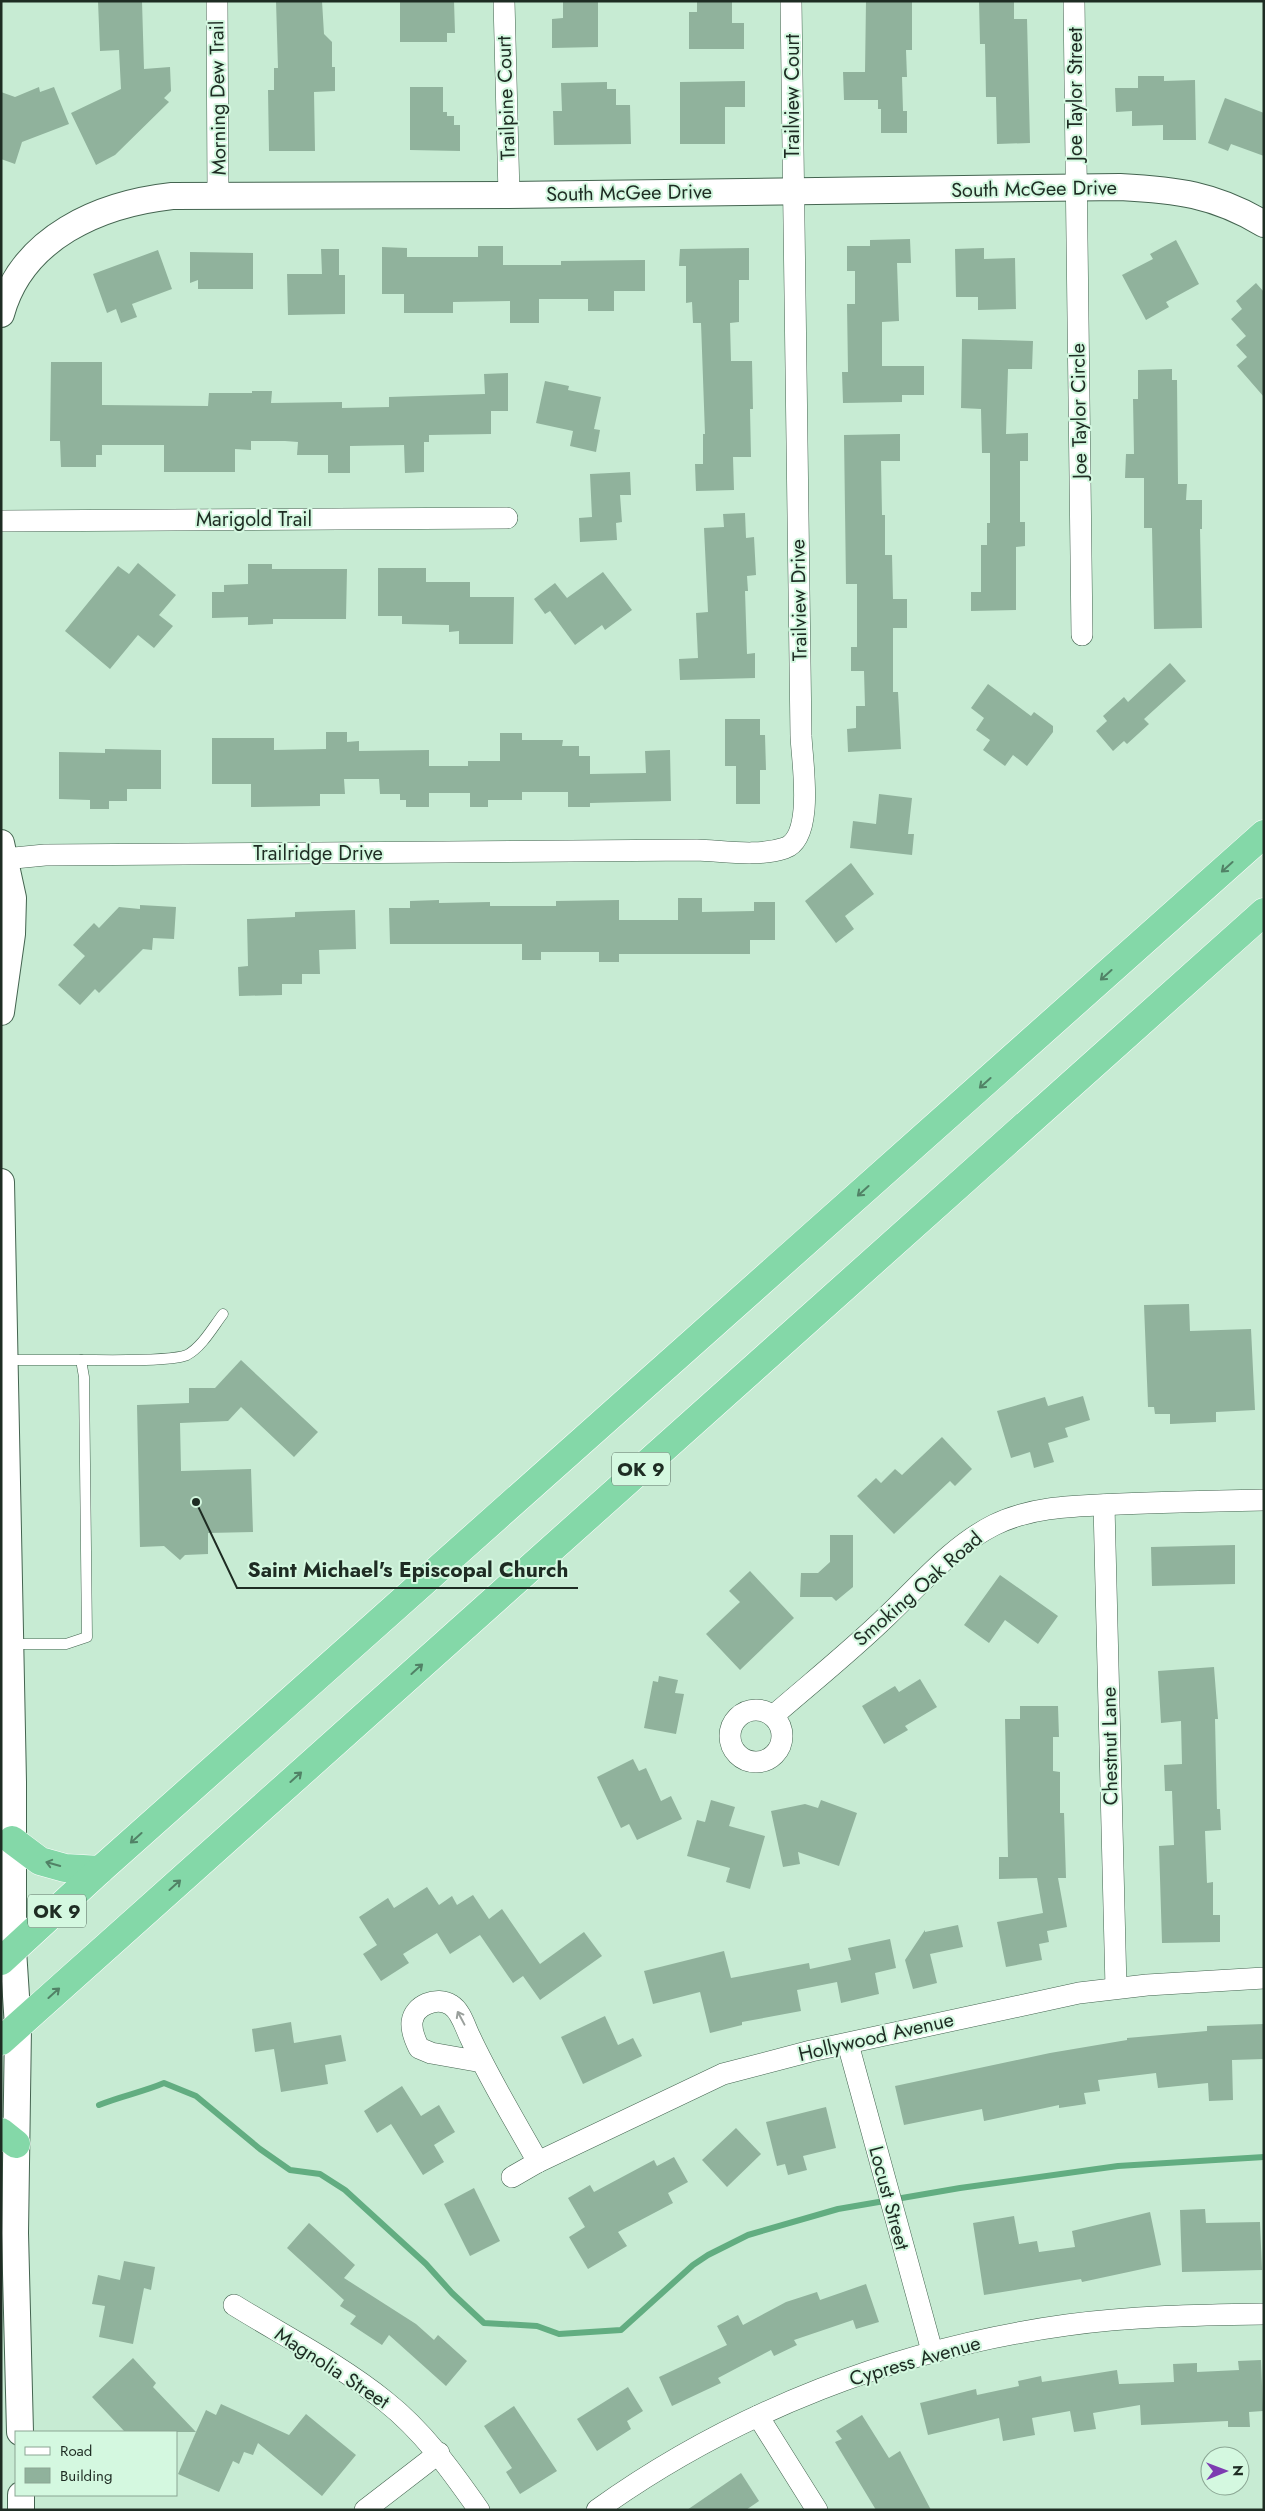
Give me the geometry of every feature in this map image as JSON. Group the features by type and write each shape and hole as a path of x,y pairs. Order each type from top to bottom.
{"highway":[{"name":"OK 9","path":"7,1956 100,1870 1264,834"},
{"name":"OK 9","path":"10,2034 1264,912"},
{"path":"12,1840 40,1861 65,1868 100,1870"}],"street":[{"name":"Morning Dew Trail","path":"217,1 218,196"},
{"name":"Trailpine Court","path":"504,1 509,195"},
{"name":"Trailview Court","path":"791,1 792,192"},
{"name":"Joe Taylor Street","path":"1074,1 1076,187"},
{"name":"South McGee Drive","path":"1,314 16,280 52,237 94,215 142,200 172,196 509,195 1076,187 1186,192 1216,200 1244,212 1264,224"},
{"name":"Joe Taylor Circle","path":"1076,187 1082,635"},
{"name":"Trailview Drive","path":"632,851 750,852 786,848 799,834 802,826 805,799 801,736 792,192"},
{"name":"Marigold Trail","path":"1,521 507,518"},
{"name":"Trailridge Drive","path":"3,851 54,855 632,851"},
{"path":"1,1012 12,934 13,898 11,879 3,851"},
{"path":"1,1182 4,1484 10,1644 7,1783 12,1840 7,1956 10,2034 9,2138 15,2233 14,2367 20,2431"},
{"name":"Smoking Oak Road","path":"773,1716 885,1618 970,1539 994,1525 1020,1515 1042,1510 1104,1504 1264,1500"},
{"name":"Chestnut Lane","path":"1104,1504 1116,1988"},
{"name":"Hollywood Avenue","path":"512,2178 538,2162 722,2074 1033,2002 1116,1988 1264,1978"},
{"name":"Locust Street","path":"848,2044 886,2190 932,2351"},
{"path":"482,2062 538,2162"},
{"name":"Magnolia Street","path":"234,2305 352,2377 386,2401 439,2453 480,2510"},
{"name":"Cypress Avenue","path":"597,2510 641,2478 758,2416 857,2376 932,2351 1067,2325 1153,2317 1264,2314"},
{"path":"758,2416 817,2510"},
{"path":"365,2510 439,2453"},
{"path":"21,2496 21,2510"}],"lane":[{"path":"4,1360 171,1358 187,1354 199,1346 222,1314"},
{"path":"10,1644 66,1644 87,1637 84,1377 81,1360"}],"building":[{"path":"98,1 142,1 144,69 170,67 171,91 164,98 169,102 115,155 96,165 71,113 121,89 119,50 100,51"},
{"path":"276,1 322,1 324,34 332,42 332,67 335,67 335,91 314,92 315,151 269,151 268,90 274,90 274,68 278,68"},
{"path":"400,1 454,1 455,33 447,33 447,42 400,42"},
{"path":"563,1 598,1 598,47 552,48 552,19 563,18"},
{"path":"697,1 732,1 732,23 744,23 744,49 689,49 689,12 697,12"},
{"path":"866,1 912,1 912,50 906,50 907,77 902,77 903,111 907,111 907,133 881,133 881,109 878,109 878,100 844,100 843,72 865,72"},
{"path":"979,1 1014,1 1014,19 1027,19 1030,143 997,144 996,97 986,97 985,44 980,44"},
{"path":"1138,76 1164,76 1164,81 1195,80 1196,140 1163,140 1163,125 1132,126 1132,111 1116,112 1115,88 1138,88"},
{"path":"745,81 745,107 725,107 725,144 680,144 680,82"},
{"path":"607,82 607,89 616,89 616,105 630,105 631,144 554,145 553,111 562,111 561,83"},
{"path":"39,87 40,92 54,87 69,124 22,142 15,164 1,159 1,92 15,97"},
{"path":"410,87 443,87 443,112 447,112 447,116 454,116 454,125 460,125 460,151 410,150"},
{"path":"1225,98 1264,113 1264,156 1231,144 1228,151 1208,143"},
{"path":"910,239 911,263 897,263 899,321 882,322 882,366 924,366 924,395 902,395 902,402 843,403 842,372 848,372 847,304 855,304 855,271 847,271 847,246 870,246 870,240"},
{"path":"1176,240 1199,284 1166,302 1169,307 1146,320 1122,275 1153,259 1150,254"},
{"path":"478,246 503,246 503,265 561,265 561,261 645,260 645,291 614,291 614,311 588,311 588,299 539,299 539,323 510,323 510,301 453,302 453,313 404,313 404,294 382,294 382,247 407,248 407,257 478,257"},
{"path":"749,248 749,280 739,280 739,322 730,323 731,361 752,361 751,457 733,457 734,490 696,491 695,464 703,464 703,434 705,434 701,323 693,323 692,302 686,303 686,266 679,266 680,249"},
{"path":"984,248 984,259 1015,258 1016,309 978,310 978,297 956,297 955,249"},
{"path":"321,249 339,249 339,275 345,275 345,314 288,315 287,274 322,274"},
{"path":"158,250 172,289 132,304 137,317 121,323 116,309 107,313 93,274"},
{"path":"190,252 253,253 253,289 198,289 198,280 190,283"},
{"path":"1256,283 1264,292 1264,397 1237,366 1247,357 1236,345 1246,336 1231,319 1242,309 1236,301"},
{"path":"962,339 1033,341 1032,369 1008,369 1006,434 1028,433 1028,461 1020,461 1020,522 1025,522 1025,546 1016,547 1016,610 971,611 971,592 981,592 981,545 987,545 987,523 990,523 990,453 982,453 981,409 961,408"},
{"path":"51,362 102,362 102,405 208,406 209,393 272,391 271,403 342,402 342,408 389,407 389,397 485,394 484,374 508,373 508,411 491,411 491,434 429,435 429,442 424,442 424,472 405,473 404,445 350,446 350,473 328,473 328,455 297,455 298,442 285,441 251,441 251,450 235,449 235,472 164,472 164,445 102,445 102,455 96,455 96,467 61,467 60,441 50,441"},
{"path":"1172,369 1172,380 1177,380 1178,484 1187,484 1186,500 1202,500 1202,529 1200,529 1202,628 1154,629 1152,528 1144,528 1144,478 1125,478 1126,454 1134,454 1133,399 1138,399 1138,370"},
{"path":"545,381 569,386 568,390 601,397 594,429 600,430 596,452 570,446 573,431 536,423"},
{"path":"900,434 900,461 881,461 882,515 885,515 885,555 892,555 893,599 907,599 907,628 893,628 893,692 898,692 901,749 848,752 847,729 856,728 856,706 865,706 864,671 851,671 851,647 857,647 857,584 846,584 844,435"},
{"path":"630,472 631,495 620,495 622,522 616,523 617,540 580,542 579,518 592,517 590,474"},
{"path":"745,513 746,538 754,537 756,575 747,576 748,591 745,591 747,654 755,653 755,678 680,680 679,659 698,658 696,613 708,612 704,528 724,527 723,514"},
{"path":"138,563 176,595 159,615 173,626 154,648 138,635 110,669 65,631 118,566 129,574"},
{"path":"248,564 272,564 272,569 347,569 346,619 273,619 273,624 248,625 248,617 212,618 212,592 224,592 224,585 248,584"},
{"path":"378,568 426,568 426,582 470,582 470,597 514,597 513,644 459,644 459,631 449,632 449,625 402,624 402,616 378,616"},
{"path":"603,572 632,610 605,630 602,625 575,645 550,611 545,614 534,599 555,583 567,598"},
{"path":"1170,663 1186,681 1144,719 1149,724 1127,744 1124,741 1113,751 1096,731 1107,721 1103,716 1124,697 1128,702"},
{"path":"988,684 1031,716 1034,712 1053,726 1053,732 1027,766 1013,755 1005,766 983,750 990,740 976,730 984,718 971,708"},
{"path":"725,719 760,719 760,735 765,735 766,770 760,770 760,804 736,804 736,766 725,766"},
{"path":"326,732 347,732 347,742 359,741 359,751 429,750 429,766 468,766 468,761 500,761 500,733 522,733 522,740 563,740 562,746 579,746 579,756 590,756 590,774 646,773 645,751 670,750 671,801 590,803 590,807 568,807 568,792 522,792 522,800 488,800 488,807 470,807 470,793 429,793 429,807 406,807 406,800 400,800 400,794 380,794 379,779 344,779 345,794 320,794 320,806 251,807 251,784 212,784 212,738 274,738 274,750 326,749"},
{"path":"105,749 161,750 161,789 127,789 127,801 109,801 109,809 90,809 90,800 59,799 59,752 105,753"},
{"path":"879,794 912,798 908,834 914,834 912,855 850,848 853,821 876,824"},
{"path":"851,863 874,894 845,916 854,929 836,943 805,901"},
{"path":"678,898 702,898 702,912 754,911 754,902 775,902 775,940 750,940 750,954 619,954 619,962 599,962 599,952 541,952 541,960 522,960 522,944 390,944 389,908 410,908 410,901 439,900 439,903 490,902 490,906 556,906 556,901 619,900 619,920 678,920"},
{"path":"140,905 176,907 174,939 153,938 152,950 143,949 99,993 95,989 80,1005 58,985 85,956 73,945 94,923 99,928 119,907 140,909"},
{"path":"355,910 356,949 319,950 320,974 302,974 302,984 282,984 282,995 239,996 238,967 248,966 247,919 295,917 295,912"},
{"path":"1189,1304 1190,1331 1251,1329 1255,1410 1216,1412 1216,1422 1170,1424 1170,1414 1155,1414 1154,1407 1148,1407 1144,1305"},
{"path":"241,1360 318,1432 294,1457 241,1407 228,1421 180,1423 181,1471 251,1469 253,1532 208,1533 208,1554 185,1555 180,1560 164,1546 140,1547 137,1405 189,1403 189,1388 215,1388"},
{"path":"1083,1396 1090,1420 1065,1428 1068,1437 1048,1443 1054,1462 1034,1468 1030,1452 1011,1458 997,1411 1045,1397 1048,1406"},
{"path":"942,1437 972,1469 955,1486 950,1481 894,1534 857,1496 876,1478 881,1483 895,1469 902,1475"},
{"path":"830,1535 853,1535 853,1587 836,1601 832,1597 800,1597 801,1573 818,1573 830,1562"},
{"path":"1235,1545 1235,1584 1152,1586 1151,1547"},
{"path":"750,1571 794,1618 740,1670 706,1634 740,1602 729,1591"},
{"path":"1000,1575 1058,1616 1038,1644 1005,1620 989,1643 964,1625"},
{"path":"1214,1667 1218,1719 1215,1719 1217,1809 1220,1809 1221,1830 1205,1831 1207,1883 1213,1882 1213,1915 1220,1915 1220,1942 1162,1943 1159,1846 1174,1845 1172,1791 1165,1791 1164,1765 1182,1764 1181,1721 1161,1723 1158,1671"},
{"path":"659,1676 678,1680 675,1693 684,1694 676,1734 644,1728 653,1681 658,1682"},
{"path":"920,1679 937,1707 905,1726 908,1730 884,1744 862,1706 895,1686 899,1692"},
{"path":"1020,1706 1058,1706 1059,1737 1053,1737 1053,1771 1060,1772 1060,1813 1064,1813 1066,1878 1058,1878 1067,1927 1047,1931 1049,1942 1039,1944 1042,1960 1006,1967 997,1922 1043,1913 1037,1878 999,1879 999,1857 1008,1857 1005,1719 1020,1719"},
{"path":"633,1759 639,1771 646,1768 661,1801 671,1796 682,1819 637,1840 629,1824 621,1828 597,1777"},
{"path":"711,1800 735,1807 729,1826 765,1836 750,1889 726,1882 730,1868 687,1856 697,1820 705,1822"},
{"path":"821,1800 857,1813 839,1866 798,1852 800,1864 783,1867 771,1811 805,1804 818,1808"},
{"path":"427,1887 439,1905 452,1896 457,1905 473,1895 489,1919 502,1909 540,1964 584,1932 602,1956 540,2000 523,1976 513,1983 480,1935 450,1954 437,1933 403,1954 409,1963 381,1981 363,1954 377,1945 359,1917 388,1898 394,1908"},
{"path":"958,1925 963,1947 930,1954 937,1983 913,1989 905,1960 925,1930 925,1932"},
{"path":"890,1939 896,1968 875,1973 879,1994 841,2003 837,1982 797,1990 801,2011 742,2022 742,2025 710,2033 700,1992 653,2004 644,1971 724,1951 731,1978 809,1963 810,1969 851,1960 848,1948"},
{"path":"605,2016 618,2045 633,2038 642,2056 583,2084 561,2037"},
{"path":"291,2022 294,2043 341,2035 346,2061 325,2065 328,2084 281,2092 274,2049 255,2052 252,2029"},
{"path":"1264,2024 1264,2059 1232,2060 1233,2100 1209,2101 1208,2083 1158,2088 1156,2073 1098,2080 1100,2091 1084,2093 1086,2104 1059,2108 1059,2105 984,2121 982,2109 904,2125 895,2086 1050,2053 1127,2040 1127,2038 1207,2031 1207,2026"},
{"path":"402,2086 421,2116 439,2105 455,2132 434,2145 444,2162 423,2175 391,2124 377,2133 364,2111"},
{"path":"826,2107 836,2148 803,2156 807,2170 788,2175 785,2164 777,2166 766,2122"},
{"path":"736,2128 761,2154 727,2187 702,2160"},
{"path":"674,2157 688,2182 668,2193 673,2203 618,2232 627,2246 588,2269 569,2237 585,2227 568,2198 590,2185 594,2192 654,2160 657,2166"},
{"path":"474,2188 500,2241 470,2256 444,2204"},
{"path":"1205,2209 1206,2223 1260,2222 1262,2270 1182,2272 1180,2210"},
{"path":"1150,2212 1161,2265 1082,2282 1081,2279 984,2295 973,2223 1014,2216 1019,2244 1037,2241 1039,2252 1075,2247 1072,2231"},
{"path":"309,2223 355,2265 344,2278 416,2324 434,2340 438,2335 467,2361 446,2386 389,2335 382,2345 350,2324 356,2316 340,2306 344,2300 287,2248"},
{"path":"124,2261 155,2267 151,2290 144,2288 133,2344 99,2337 105,2306 92,2304 98,2275 120,2280"},
{"path":"866,2284 879,2322 856,2329 853,2320 794,2340 797,2345 774,2356 771,2350 718,2378 721,2383 672,2406 659,2377 727,2345 717,2326 738,2315 743,2325 786,2302 817,2292 820,2300"},
{"path":"133,2358 156,2383 153,2387 196,2432 124,2431 92,2397"},
{"path":"1261,2360 1263,2411 1249,2412 1250,2427 1228,2427 1228,2421 1141,2425 1140,2405 1093,2413 1096,2429 1074,2432 1070,2411 1032,2418 1035,2435 1003,2441 999,2418 928,2435 920,2403 976,2389 977,2395 1019,2386 1018,2381 1041,2376 1042,2382 1117,2370 1119,2384 1174,2382 1173,2364 1197,2363 1197,2372 1239,2370 1238,2361"},
{"path":"628,2387 643,2411 627,2421 631,2429 597,2451 577,2419"},
{"path":"221,2404 289,2435 306,2414 356,2455 322,2496 258,2443 253,2455 244,2452 239,2464 233,2461 219,2492 178,2474 206,2410 216,2415"},
{"path":"514,2406 557,2471 520,2494 506,2472 512,2468 484,2426"},
{"path":"862,2415 889,2458 900,2451 931,2510 876,2510 835,2442 842,2439 836,2431"},
{"path":"741,2473 759,2501 746,2510 687,2510"}],"waterway":[{"path":"99,2105 164,2083 196,2096 260,2149 290,2170 320,2174 345,2190 426,2264 452,2293 484,2323 537,2326 559,2334 621,2330 693,2265 708,2255 748,2235 838,2209 960,2188 1118,2166 1264,2157"}],"place":[{"name":"Saint Michael's Episcopal Church","path":"196,1502"}]}
